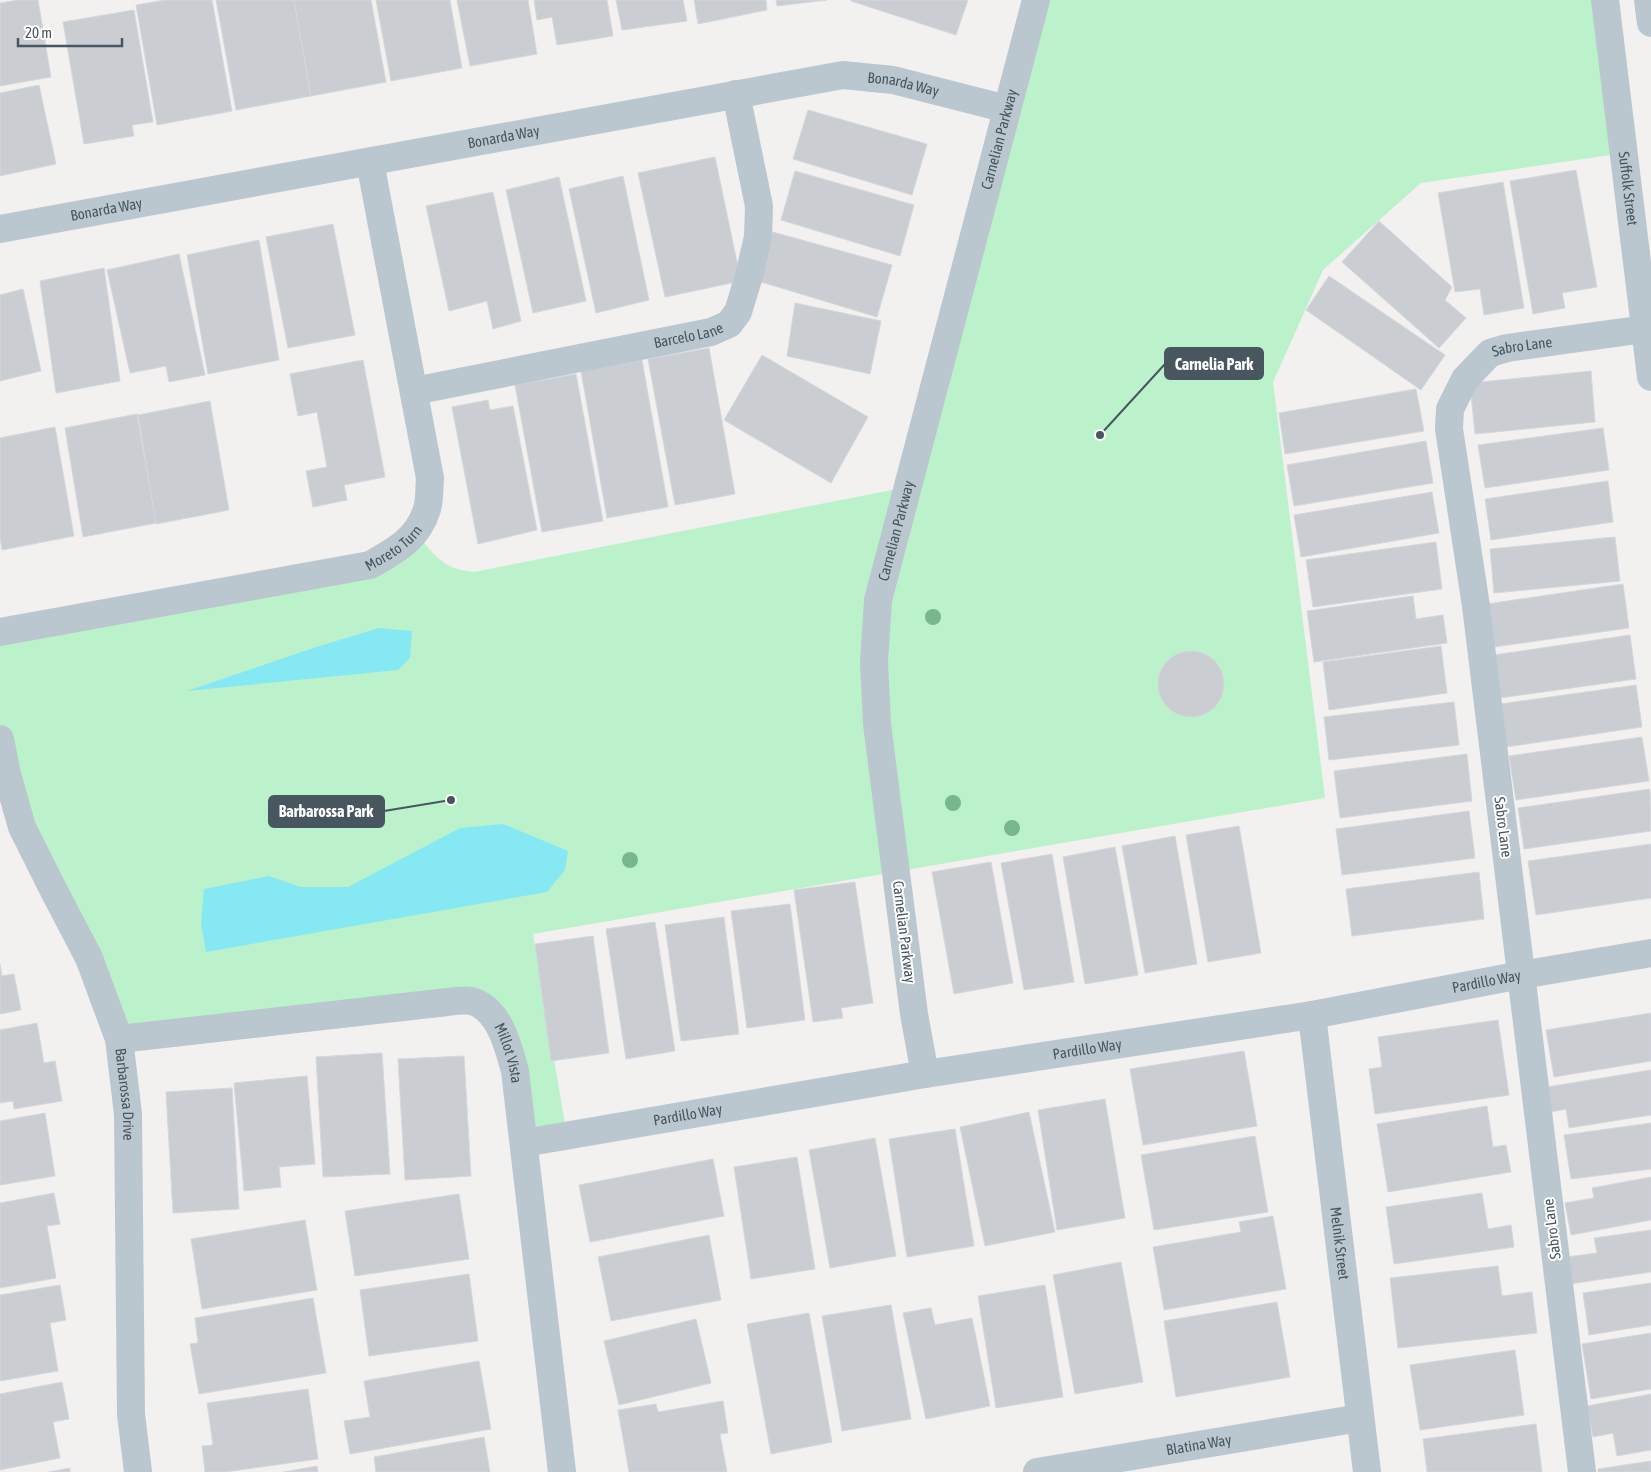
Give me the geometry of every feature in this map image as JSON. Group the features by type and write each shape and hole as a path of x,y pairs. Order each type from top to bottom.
{"street":[{"name":"Carnelian Parkway","path":"925,1074 914,1014 877,724 874,662 878,600 1036,0"},
{"name":"Suffolk Street","path":"1605,0 1651,377"},
{"path":"1648,0 1651,23"},
{"name":"Bonarda Way","path":"0,229 843,75 892,80 1007,109"},
{"name":"Barcelo Lane","path":"414,391 711,332 729,324 738,312 749,276 758,237 759,206 736,94"},
{"name":"Moreto Turn","path":"0,632 370,565 397,550 416,533 427,509 430,478 370,162"},
{"name":"Sabro Lane","path":"1582,1472 1476,606 1450,438 1450,409 1466,379 1490,352 1645,329"},
{"name":"Barbarossa Drive","path":"0,739 7,774 22,827 90,958 119,1039 128,1114 131,1414 138,1472"},
{"name":"Pardillo Way","path":"524,1143 925,1074 1312,1015 1522,975 1651,953"},
{"name":"Millot Vista","path":"119,1039 438,1003 471,1001 487,1010 499,1025 508,1046 515,1071 562,1472"},
{"name":"Melnik Street","path":"1312,1015 1367,1472"},
{"name":"Blatina Way","path":"1037,1472 1360,1418"}],"green space":[{"path":"1036,0 1605,0 1624,153 1421,183 1323,270 1273,382 1325,798 533,934 567,1136 524,1143 487,1010 119,1039 0,739 0,632 370,565 416,533 440,560 454,568 474,572 907,487"}],"water":[{"path":"379,628 412,631 410,658 398,670 187,691 313,648"},
{"path":"503,824 568,851 565,870 547,892 206,952 201,924 204,889 269,876 301,887 348,887 460,828"}],"building":[{"path":"18,0 38,0 51,77 0,86 0,3"},
{"path":"165,0 212,0 232,111 157,125 136,5"},
{"path":"216,0 294,0 311,96 236,110"},
{"path":"294,0 371,0 386,82 311,96"},
{"path":"376,0 450,0 462,68 391,81"},
{"path":"457,0 528,0 537,54 470,66"},
{"path":"534,0 607,0 613,36 557,45 552,17 537,20"},
{"path":"616,0 683,0 687,21 622,30"},
{"path":"694,0 766,0 767,10 698,24"},
{"path":"776,0 827,0 777,6"},
{"path":"851,0 968,0 956,35"},
{"path":"134,10 153,122 132,125 134,136 84,144 63,22"},
{"path":"39,85 56,164 0,176 0,93"},
{"path":"808,110 927,144 912,195 793,159"},
{"path":"715,157 741,281 665,297 638,173"},
{"path":"1576,170 1597,287 1562,293 1565,308 1533,314 1510,181"},
{"path":"795,171 914,205 900,256 781,220"},
{"path":"623,176 649,300 596,313 569,189"},
{"path":"559,177 586,301 533,313 506,190"},
{"path":"1503,182 1524,308 1484,315 1480,289 1455,292 1438,193"},
{"path":"493,192 521,321 493,329 487,301 449,311 426,206"},
{"path":"1379,221 1452,287 1445,300 1466,318 1439,348 1342,262"},
{"path":"333,224 355,335 288,348 266,237"},
{"path":"773,232 892,265 877,317 758,281"},
{"path":"259,240 279,360 208,374 187,255"},
{"path":"179,254 205,375 169,382 166,366 130,373 107,270"},
{"path":"104,268 120,381 56,393 40,281"},
{"path":"1329,276 1445,355 1421,390 1306,310"},
{"path":"23,289 41,371 0,381 0,295"},
{"path":"795,303 881,321 870,374 787,356"},
{"path":"709,348 735,494 675,505 648,359"},
{"path":"762,355 868,417 831,483 724,420"},
{"path":"363,360 385,477 344,485 347,500 313,507 306,471 327,467 317,412 298,416 290,374"},
{"path":"642,360 668,507 607,518 581,371"},
{"path":"1591,371 1595,422 1475,434 1470,383"},
{"path":"576,374 603,521 542,532 515,385"},
{"path":"1416,389 1424,431 1285,454 1279,413"},
{"path":"488,400 490,410 513,406 537,530 478,544 452,407"},
{"path":"210,401 229,510 156,524 138,415"},
{"path":"137,414 156,523 83,537 65,428"},
{"path":"55,427 74,536 2,550 0,538 0,438"},
{"path":"1603,428 1609,470 1485,488 1478,445"},
{"path":"1426,441 1433,483 1294,506 1287,465"},
{"path":"1608,481 1613,522 1491,540 1485,499"},
{"path":"1432,492 1439,533 1301,557 1294,515"},
{"path":"1615,537 1620,581 1494,593 1490,549"},
{"path":"1436,542 1442,589 1313,607 1306,560"},
{"path":"1623,584 1629,628 1494,647 1487,604"},
{"path":"1413,596 1416,619 1443,615 1447,643 1314,662 1307,611"},
{"path":"1630,635 1636,679 1500,698 1494,655"},
{"path":"1441,646 1447,693 1329,710 1323,662"},
{"path":"1191,651 1204,654 1214,661 1221,671 1224,684 1221,697 1214,707 1204,714 1191,717 1178,714 1168,707 1161,697 1158,684 1161,671 1168,661 1178,654"},
{"path":"1636,685 1642,727 1506,747 1500,704"},
{"path":"1454,702 1459,745 1329,760 1324,717"},
{"path":"1642,737 1649,781 1516,800 1509,756"},
{"path":"1467,754 1472,801 1340,818 1334,771"},
{"path":"1650,789 1651,831 1524,849 1518,808"},
{"path":"1469,811 1475,858 1342,875 1336,829"},
{"path":"1239,826 1261,953 1208,962 1186,835"},
{"path":"1175,836 1197,964 1145,973 1122,846"},
{"path":"1651,844 1651,898 1536,915 1528,861"},
{"path":"1115,847 1138,975 1085,984 1063,857"},
{"path":"1052,854 1074,982 1024,990 1001,863"},
{"path":"991,862 1013,983 954,994 932,872"},
{"path":"1479,872 1484,919 1352,936 1346,889"},
{"path":"855,882 873,1003 841,1008 843,1018 813,1022 794,890"},
{"path":"790,904 805,1020 747,1028 731,911"},
{"path":"724,917 739,1034 681,1041 665,925"},
{"path":"655,922 675,1051 626,1059 606,929"},
{"path":"593,936 609,1053 551,1061 535,944"},
{"path":"0,964 2,976 14,974 21,1010 0,1014"},
{"path":"1651,1013 1651,1061 1554,1077 1546,1030"},
{"path":"1498,1020 1509,1095 1375,1114 1369,1069 1382,1067 1378,1037"},
{"path":"37,1023 44,1063 55,1061 62,1101 14,1109 13,1101 0,1103 0,1030"},
{"path":"1244,1051 1257,1126 1143,1145 1130,1069"},
{"path":"382,1053 390,1174 323,1177 316,1057"},
{"path":"464,1056 471,1176 405,1180 398,1059"},
{"path":"1651,1070 1651,1115 1569,1128 1566,1109 1551,1112 1547,1087"},
{"path":"307,1076 315,1164 279,1167 281,1187 244,1191 234,1083"},
{"path":"232,1088 239,1209 173,1213 166,1092"},
{"path":"1105,1099 1125,1218 1057,1230 1038,1110"},
{"path":"1487,1106 1493,1147 1506,1145 1511,1172 1388,1192 1377,1124"},
{"path":"1029,1112 1055,1232 985,1246 960,1127"},
{"path":"45,1113 55,1176 0,1185 0,1121"},
{"path":"1651,1123 1651,1169 1571,1179 1564,1135"},
{"path":"955,1129 974,1246 907,1257 889,1139"},
{"path":"1255,1136 1268,1212 1154,1230 1141,1155"},
{"path":"875,1138 896,1256 830,1268 809,1150"},
{"path":"797,1157 815,1269 751,1279 734,1167"},
{"path":"713,1159 724,1216 590,1242 579,1185"},
{"path":"1651,1177 1651,1220 1571,1235 1565,1203 1594,1198 1592,1188"},
{"path":"54,1193 60,1224 47,1226 56,1278 0,1288 0,1203"},
{"path":"1482,1193 1488,1229 1511,1225 1514,1247 1394,1264 1386,1207"},
{"path":"459,1194 469,1259 355,1276 345,1211"},
{"path":"1273,1216 1286,1289 1164,1310 1153,1247 1241,1232 1239,1222"},
{"path":"305,1220 317,1290 202,1309 191,1239"},
{"path":"1651,1230 1651,1272 1570,1284 1566,1257 1597,1253 1594,1238"},
{"path":"709,1235 721,1300 611,1321 598,1257"},
{"path":"1121,1262 1143,1382 1075,1394 1053,1275"},
{"path":"1498,1266 1502,1296 1532,1292 1537,1333 1398,1348 1390,1278"},
{"path":"469,1274 478,1341 369,1356 360,1290"},
{"path":"1651,1283 1651,1325 1589,1335 1583,1293"},
{"path":"60,1285 66,1320 50,1323 58,1371 0,1381 0,1295"},
{"path":"1045,1285 1063,1397 996,1408 978,1296"},
{"path":"313,1298 326,1373 199,1394 190,1344 198,1343 195,1318"},
{"path":"1277,1302 1290,1377 1176,1397 1164,1321"},
{"path":"891,1305 911,1419 842,1431 822,1316"},
{"path":"931,1308 935,1325 972,1318 990,1406 926,1419 903,1313"},
{"path":"809,1313 832,1442 771,1454 747,1324"},
{"path":"696,1319 711,1383 619,1405 604,1341"},
{"path":"1651,1333 1651,1389 1591,1399 1582,1344"},
{"path":"1515,1350 1524,1415 1420,1430 1410,1365"},
{"path":"479,1361 491,1429 350,1454 344,1421 370,1417 364,1381"},
{"path":"62,1382 69,1419 53,1422 60,1458 0,1470 0,1394"},
{"path":"308,1389 318,1459 225,1472 205,1472 202,1446 213,1445 207,1403"},
{"path":"1651,1394 1651,1450 1617,1456 1613,1433 1593,1437 1587,1406"},
{"path":"723,1401 728,1433 720,1434 727,1472 629,1472 618,1410 656,1404 658,1412"},
{"path":"1536,1424 1542,1472 1427,1472 1423,1439"},
{"path":"484,1437 490,1472 376,1472 374,1457"},
{"path":"1651,1461 1651,1472 1598,1472 1598,1469"},
{"path":"317,1466 318,1472 284,1472"},
{"path":"70,1468 70,1472 49,1472"}],"place":[{"name":"Carnelia Park","path":"1100,435"},
{"name":"Barbarossa Park","path":"451,800"}]}
